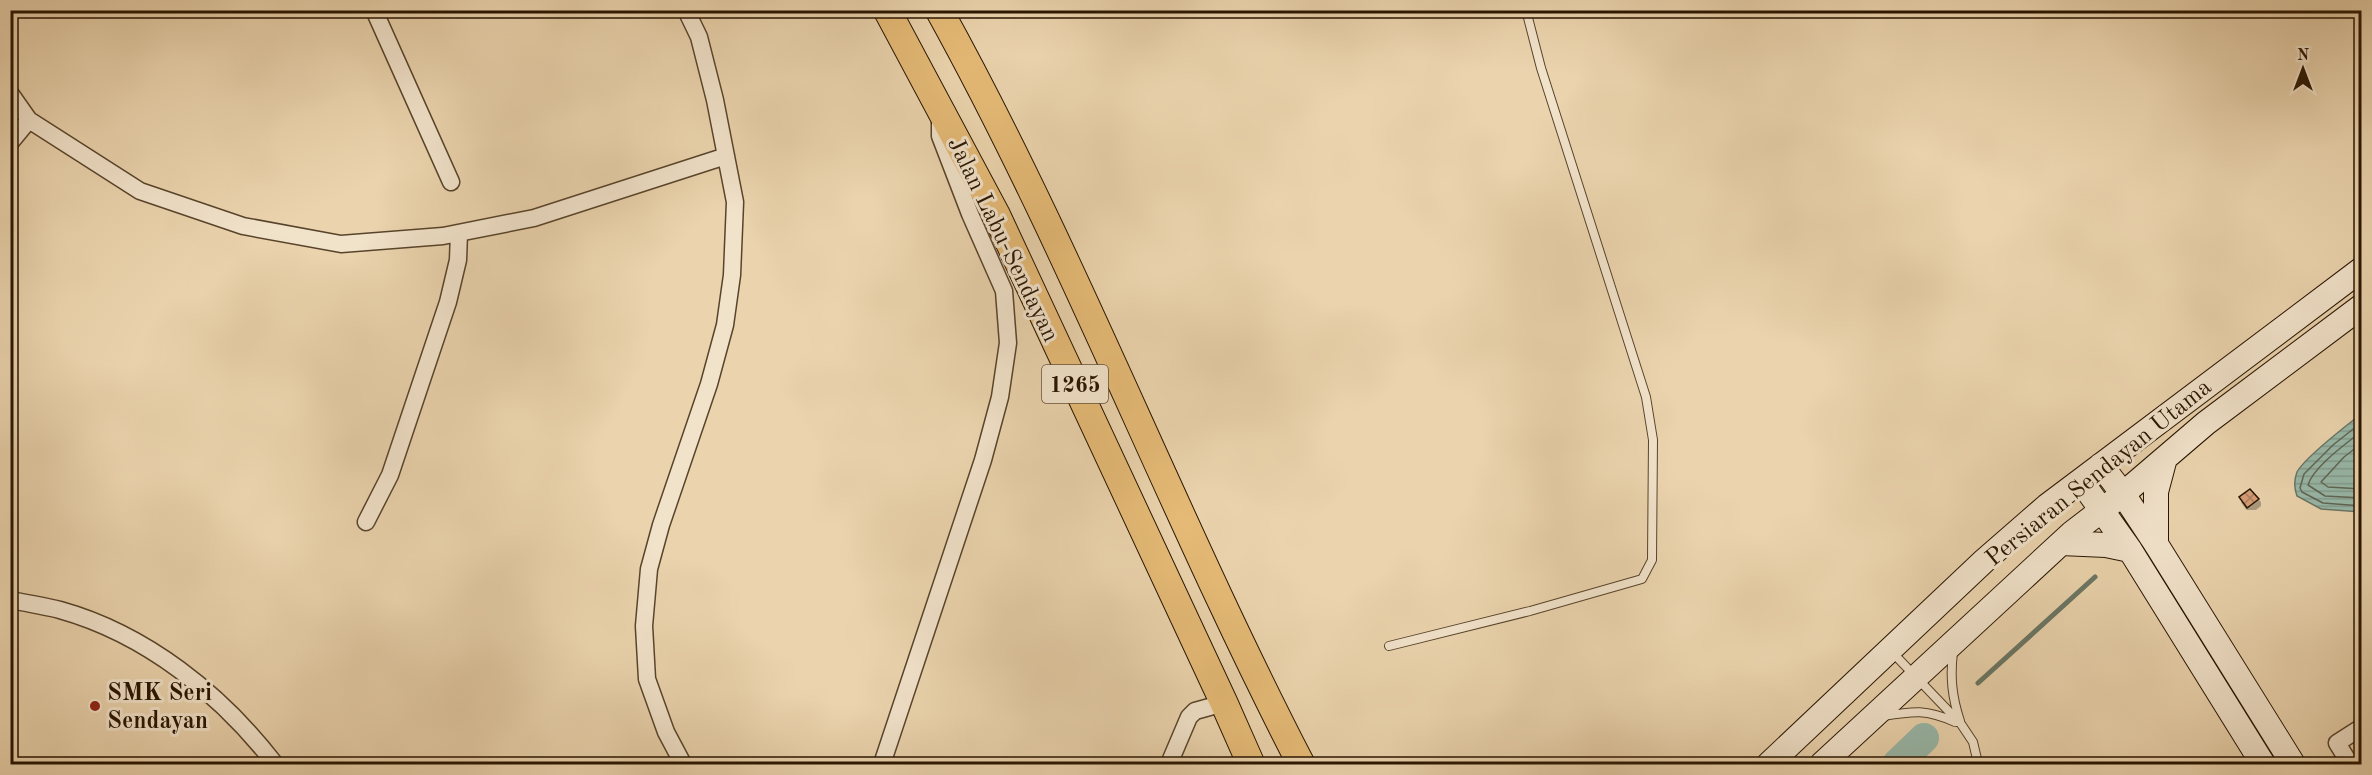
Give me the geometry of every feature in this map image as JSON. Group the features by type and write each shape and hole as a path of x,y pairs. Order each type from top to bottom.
{"main road":[{"name":"Jalan Labu-Sendayan","path":"887,10 996,214 1251,765"},
{"name":"Jalan Labu-Sendayan","path":"939,10 964,55 1081,295 1259,683 1301,765"},
{"name":"Persiaran Sendayan Utama","path":"1769,765 1994,552 2047,506 2361,269"},
{"name":"Persiaran Sendayan Utama","path":"1822,765 2061,543 2206,423 2361,306"},
{"path":"2156,544 2156,492 2165,458"},
{"path":"2101,465 2156,544 2292,765"},
{"path":"2081,482 2130,550 2258,762"},
{"path":"2061,543 2106,544 2130,550"}],"street":[{"path":"374,10 451,182"},
{"path":"683,765 666,732 647,679 645,615 649,569 661,525 709,384 725,326 732,275 735,202 699,38 686,10"},
{"path":"10,93 29,120 140,191 243,226 341,244 443,236 534,218 726,156"},
{"path":"882,765 983,460 1000,397 1008,343 1004,291 970,214 940,136 939,126 943,114"},
{"path":"10,143 29,120"},
{"path":"366,522 390,475 448,302 458,260 459,233"},
{"path":"10,600 61,610 112,630 161,657 216,698 254,738 275,765"},
{"path":"1169,765 1189,717 1195,711 1224,703"},
{"path":"2350,765 2337,743 2361,727"}],"lane":[{"path":"1389,646 1530,611 1642,579 1652,560 1653,440 1646,397 1541,68 1526,10"},
{"path":"1955,641 1950,674 1952,699 1961,724"},
{"path":"1890,650 1961,724 1973,742 1975,750 1977,759 1971,765"},
{"path":"1871,719 1911,711 1934,712 1961,724"}],"water":[{"path":"2361,414 2361,512 2321,509 2297,496 2295,478 2301,466"}],"building":[{"path":"2250,489 2259,499 2247,508 2239,497"}],"waterway":[{"path":"1978,683 2095,577"},
{"path":"1897,764 1924,738"}],"place":[{"name":"SMK Seri Sendayan","path":"95,706"}]}
